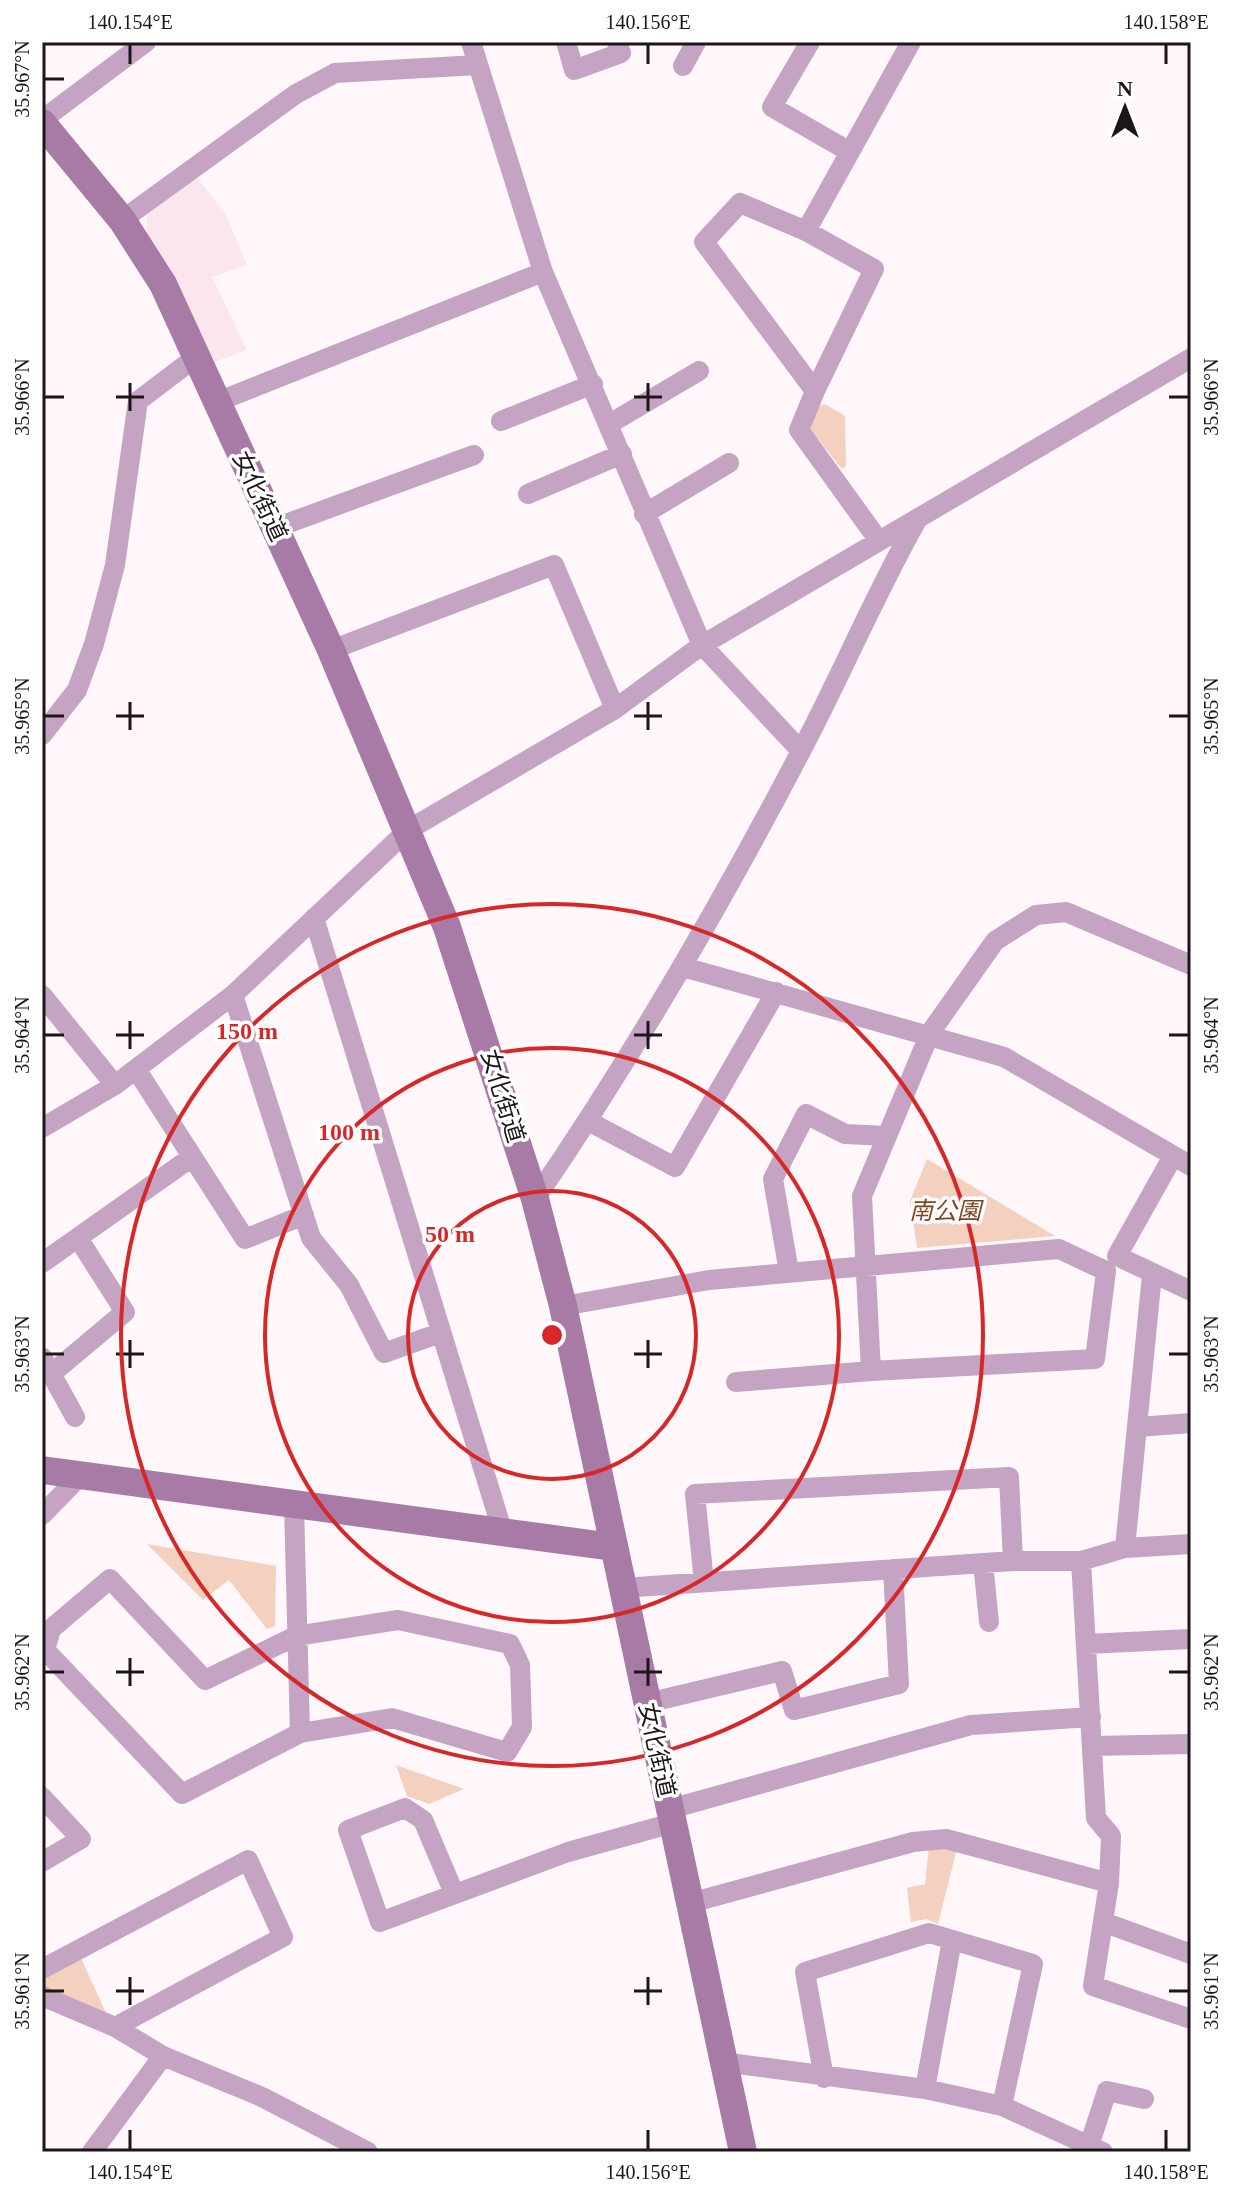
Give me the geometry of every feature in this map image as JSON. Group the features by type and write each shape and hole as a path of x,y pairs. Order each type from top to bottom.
{"street":[{"path":"42,122 125,48 146,42"},
{"path":"471,42 543,272 611,423 644,514 702,645 801,751"},
{"path":"566,42 574,70 621,53 617,42"},
{"path":"683,66 696,42"},
{"path":"810,42 772,107 850,152"},
{"path":"806,231 911,42"},
{"path":"122,220 296,94 335,73 478,65"},
{"name":"女化街道","path":"42,122 122,220 163,284 331,650 408,830 482,1031 535,1199 563,1306 723,2062 747,2150"},
{"path":"815,391 704,242 740,203 806,231 874,269 799,430 879,541"},
{"path":"217,402 543,272"},
{"path":"42,735 77,690 94,644 115,565 138,401 196,357"},
{"path":"42,1128 115,1085 233,995 408,830 615,709 702,645 1191,358"},
{"path":"611,423 699,371"},
{"path":"501,421 593,384"},
{"path":"528,494 622,454"},
{"path":"275,528 474,455"},
{"path":"644,514 729,463"},
{"path":"535,1199 588,1121 683,967 801,751 917,519"},
{"path":"331,650 554,565 615,709"},
{"path":"871,1371 863,1266 862,1196 930,1033 995,941 1036,915 1066,912 1191,965"},
{"path":"314,918 503,1533"},
{"path":"683,967 930,1033 1004,1057 1182,1162 1117,1256 1191,1291"},
{"path":"588,1121 675,1167 776,992"},
{"path":"42,995 115,1085"},
{"path":"233,995 311,1238 349,1285 384,1353 440,1333"},
{"path":"136,1069 245,1239 304,1215"},
{"path":"789,1272 773,1179 806,1114 845,1134 887,1136"},
{"path":"42,1263 192,1157"},
{"path":"75,1417 46,1366 125,1312 78,1238"},
{"path":"563,1306 709,1280 1059,1249 1106,1271 1095,1359 736,1382"},
{"path":"1125,1548 1152,1275"},
{"path":"1138,1427 1191,1423"},
{"path":"42,1470 613,1547"},
{"path":"42,1515 81,1475"},
{"path":"704,1582 695,1494 1009,1477 1013,1561"},
{"path":"294,1505 300,1733"},
{"path":"622,1588 1013,1561 1081,1561 1125,1548 1191,1544"},
{"path":"1081,1561 1096,1818 1111,1836 1109,1883 1093,1986 1191,2019"},
{"path":"983,1563 989,1622"},
{"path":"647,1703 782,1671 794,1710 899,1684 893,1569"},
{"path":"110,1579 205,1680 296,1636 398,1620 510,1644 520,1665 522,1727 507,1752 392,1718 300,1733 182,1794 45,1650 51,1629 110,1579"},
{"path":"1086,1644 1191,1639"},
{"path":"454,1893 423,1820 405,1808 348,1830 380,1922 671,1816 971,1725 1091,1717"},
{"path":"1093,1746 1191,1744"},
{"path":"42,1797 81,1839 42,1862"},
{"path":"690,1903 913,1842 946,1839 1109,1883"},
{"path":"42,1969 248,1860 283,1937 115,2027"},
{"path":"1103,1922 1191,1954"},
{"path":"824,2078 805,1972 929,1933 1033,1964 1002,2106"},
{"path":"925,2089 952,1940"},
{"path":"42,1996 115,2027 163,2056 262,2097 355,2150"},
{"path":"92,2152 163,2056"},
{"path":"723,2062 824,2078 925,2089 1002,2106 1096,2149 1107,2091 1144,2099"}],"shaded area":[{"path":"195,175 225,213 247,265 212,277 247,350 212,363 170,267 147,234 147,214"}],"green space":[{"path":"825,404 845,416 846,466 842,469 809,428 817,407"},
{"name":"南公園","path":"927,1159 1055,1236 917,1248 910,1201"},
{"path":"147,1544 276,1566 275,1626 267,1629 229,1580 203,1600"},
{"path":"396,1765 464,1789 429,1804 407,1796"},
{"path":"929,1845 957,1849 938,1924 926,1919 911,1922 907,1888 925,1884"},
{"path":"80,1956 106,2013 42,1988 42,1975"}]}
